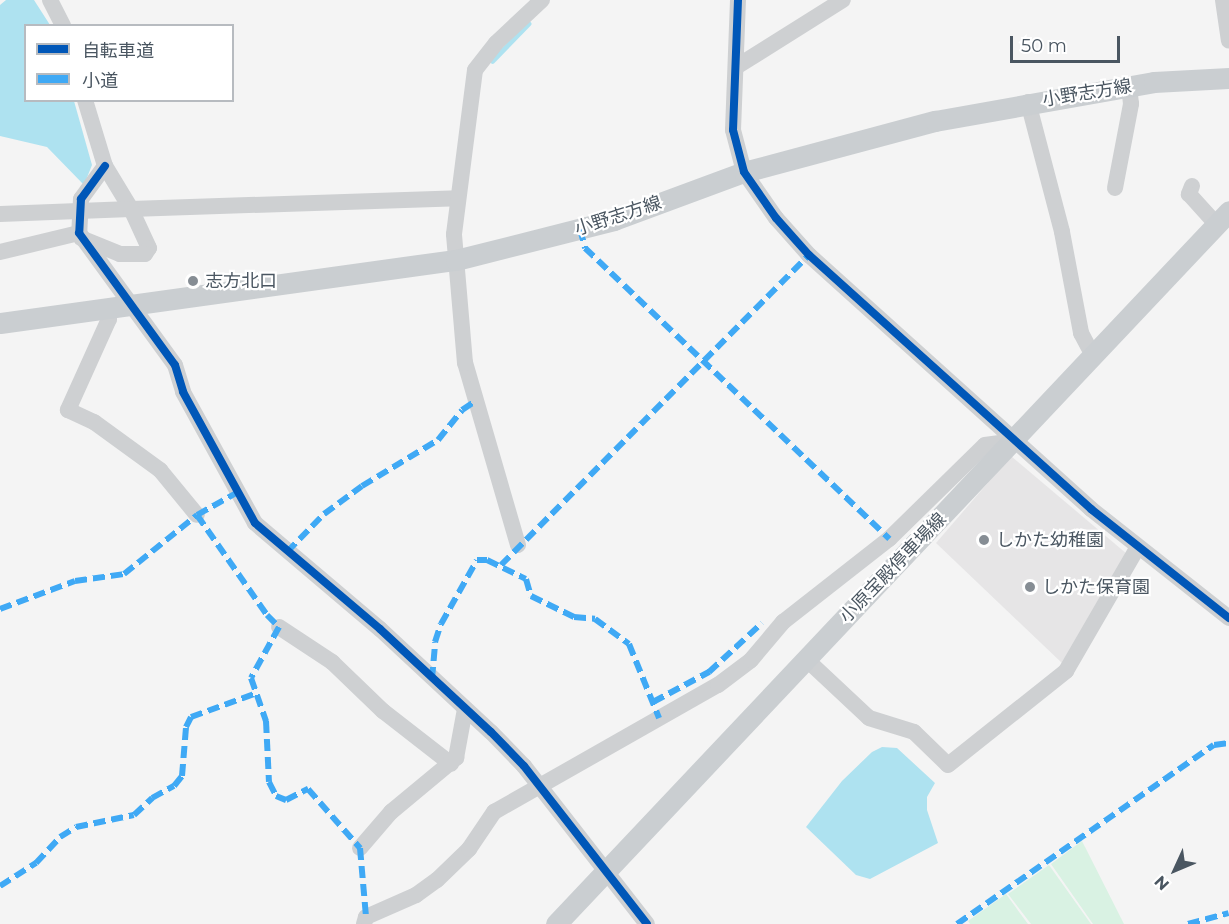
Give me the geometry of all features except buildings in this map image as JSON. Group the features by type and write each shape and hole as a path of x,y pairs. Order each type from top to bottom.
{"main road":[{"name":"小野志方線","path":"0,323 456,260 614,220 744,172 924,124 1028,102 1129,86 1229,78"},
{"name":"小原宝殿停車場線","path":"556,924 1014,441 1222,217"}],"street":[{"path":"50,0 62,24"},
{"path":"518,545 465,363 456,260 458,198 475,70 496,43 542,0"},
{"path":"738,0 733,130 744,172 776,218 808,255 1014,441 1138,547 1229,618"},
{"path":"736,67 843,0"},
{"path":"1223,0 1229,41"},
{"path":"1114,188 1114,160 1131,104 1129,86"},
{"path":"0,252 80,236 120,254 144,254 149,248 131,209 105,166 86,102"},
{"path":"1028,102 1062,232 1081,333 1093,356"},
{"path":"105,166 81,199 80,236 175,365 183,392 255,523 380,629 524,766 647,924"},
{"path":"1192,186 1189,194 1222,217"},
{"path":"0,214 458,198"},
{"path":"105,309 109,319 68,410 94,422 160,470 197,516"},
{"path":"364,924 366,917 416,895 437,880 469,849 494,812 718,685 751,660 783,622 889,539 985,445 1014,441"},
{"path":"806,659 869,718 914,732 948,765 1066,672 1138,547"},
{"path":"279,627 332,662 383,711 451,764"},
{"path":"360,848 391,812 451,764 457,756 465,709"}],"shaded area":[{"path":"1011,456 1127,554 1063,664 936,543"}],"green space":[{"path":"1082,841 1124,924 1093,924 1051,864"},
{"path":"1049,865 1091,924 1031,924 1008,894"},
{"path":"1006,894 1028,924 970,924 968,921"}],"water":[{"path":"6,0 34,0 49,24 24,24 24,102 74,102 92,165 84,185 47,147 0,136 0,5"},
{"path":"882,747 897,748 935,783 927,797 927,810 938,843 870,879 856,875 806,827 842,781 872,752"}],"waterway":[{"path":"492,61 528,24"}],"marked path":[{"path":"580,229 585,248 889,539"},
{"path":"501,565 809,255"},
{"path":"287,552 324,514 362,486 438,440 462,410 474,402"},
{"path":"0,609 75,581 124,574 197,515 238,492"},
{"path":"197,515 267,615 279,627 251,678 266,721 269,782 276,796 286,800 308,789 360,848 366,917"},
{"path":"432,679 435,642 441,624 477,560 487,560 526,579 531,596 574,617 595,619 629,644 659,718"},
{"path":"653,702 709,672 762,623"},
{"path":"0,886 36,863 60,837 76,827 134,815 152,798 174,786 182,776 186,727 191,717 257,693"},
{"path":"957,924 1214,745 1229,743"},
{"path":"1188,924 1229,913"}],"cycle path":[{"path":"738,0 733,130 744,172 776,218 809,255 1091,509 1229,618"},
{"path":"105,166 81,199 79,233 175,365 183,392 255,523 380,629 491,732 524,766 647,924"}],"place":[{"name":"志方北口","path":"193,281"},
{"name":"しかた幼稚園","path":"984,540"},
{"name":"しかた保育園","path":"1030,587"}]}
